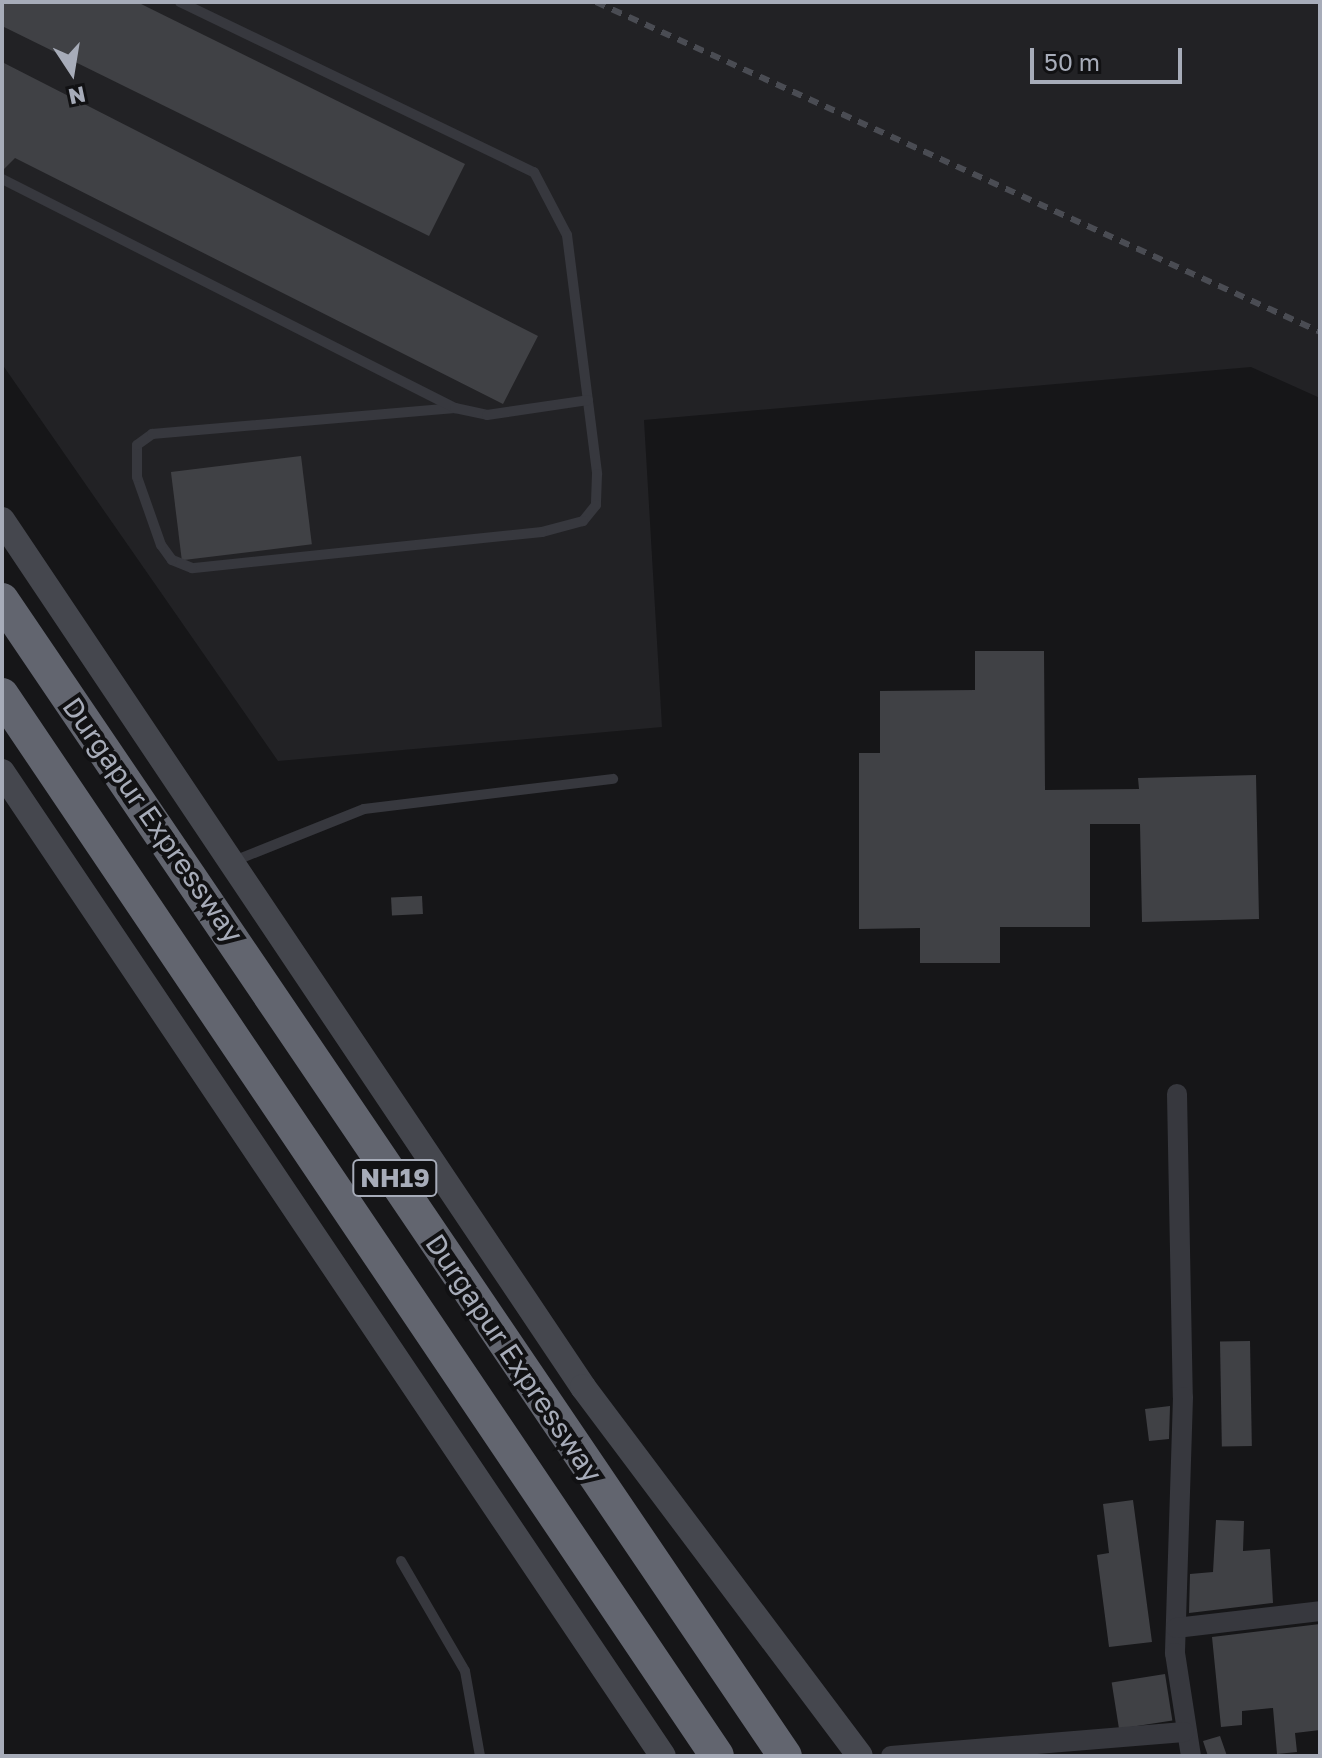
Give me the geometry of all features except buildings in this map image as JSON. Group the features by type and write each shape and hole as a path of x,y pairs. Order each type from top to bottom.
{"highway":[{"name":"Durgapur Expressway","path":"2,600 785,1756"},
{"name":"Durgapur Expressway","path":"2,695 717,1756"}],"street":[{"path":"2,520 234,861 583,1387 860,1756"},
{"path":"2,772 663,1756"},
{"path":"1177,1094 1183,1397 1176,1628 1184,1732 1191,1756"},
{"path":"1176,1628 1320,1611"},
{"path":"891,1756 1184,1732"}],"lane":[{"path":"180,2 534,172 567,235 588,400 596,505 583,521 542,532 192,568 172,560 161,545 137,477 137,445 152,434 455,408"},
{"path":"2,179 455,408 487,415 588,400"},
{"path":"234,861 364,809 613,779"},
{"path":"401,1561 465,1671 480,1756"}],"shaded area":[{"path":"2,2 1320,2 1320,398 1251,367 644,420 662,727 278,761 2,364"}],"railway":[{"path":"596,2 1320,332"}]}
